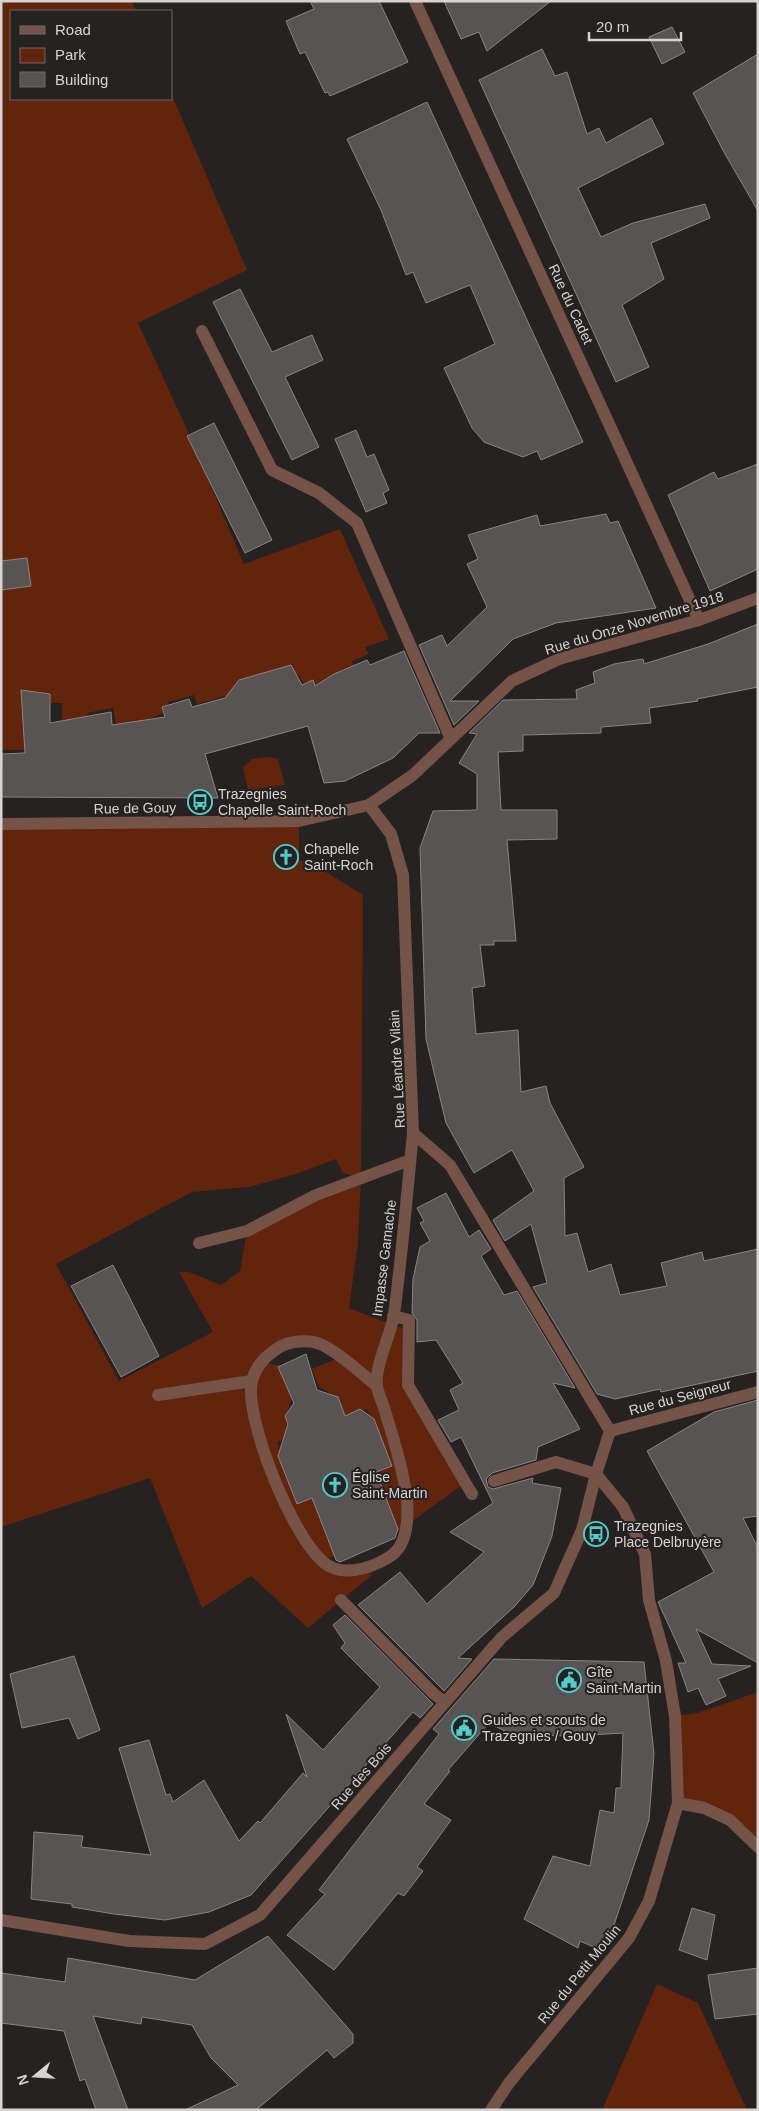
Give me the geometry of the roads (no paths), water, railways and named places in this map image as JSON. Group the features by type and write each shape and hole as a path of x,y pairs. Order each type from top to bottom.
{"street":[{"name":"Rue du Cadet","path":"415,1 699,620"},
{"path":"202,331 272,470 319,493 357,523 451,739"},
{"name":"Rue du Onze Novembre 1918","path":"299,820 369,805 413,775 512,681 559,659 699,620 758,598"},
{"name":"Rue Léandre Vilain","path":"369,805 391,834 403,875 413,1133 450,1165 610,1431"},
{"name":"Rue de Gouy","path":"1,824 299,820"},
{"name":"Impasse Gamache","path":"376,1385 393,1320 413,1133"},
{"path":"199,1242 247,1231 316,1195 410,1160"},
{"path":"393,1320 409,1320 408,1385 472,1494"},
{"path":"299,1342 320,1344 376,1385 405,1486 406,1535 401,1548 385,1560 365,1568 349,1570 331,1568 316,1556 298,1528 265,1457 252,1409 252,1381 261,1361 281,1346 299,1342"},
{"path":"158,1394 252,1381"},
{"name":"Rue du Seigneur","path":"610,1431 758,1392"},
{"name":"Rue des Bois","path":"1,1920 130,1941 205,1944 260,1915 502,1637 554,1593 582,1530 596,1474 610,1431"},
{"path":"494,1481 556,1462 596,1474"},
{"name":"Rue du Petit Moulin","path":"491,2110 509,2083 629,1938 649,1901 678,1803 675,1716 660,1638 649,1600 645,1554 623,1507 596,1474"},
{"path":"341,1600 434,1694 445,1702"},
{"path":"678,1803 704,1808 730,1820 758,1847"}],"place":[{"name":"Trazegnies Chapelle Saint-Roch","path":"200,802"},
{"name":"Chapelle Saint-Roch","path":"286,857"},
{"name":"Église Saint-Martin","path":"335,1485"},
{"name":"Trazegnies Place Delbruyère","path":"596,1534"},
{"name":"Gîte Saint-Martin","path":"569,1680"},
{"name":"Guides et scouts de Trazegnies / Gouy","path":"464,1728"}]}
